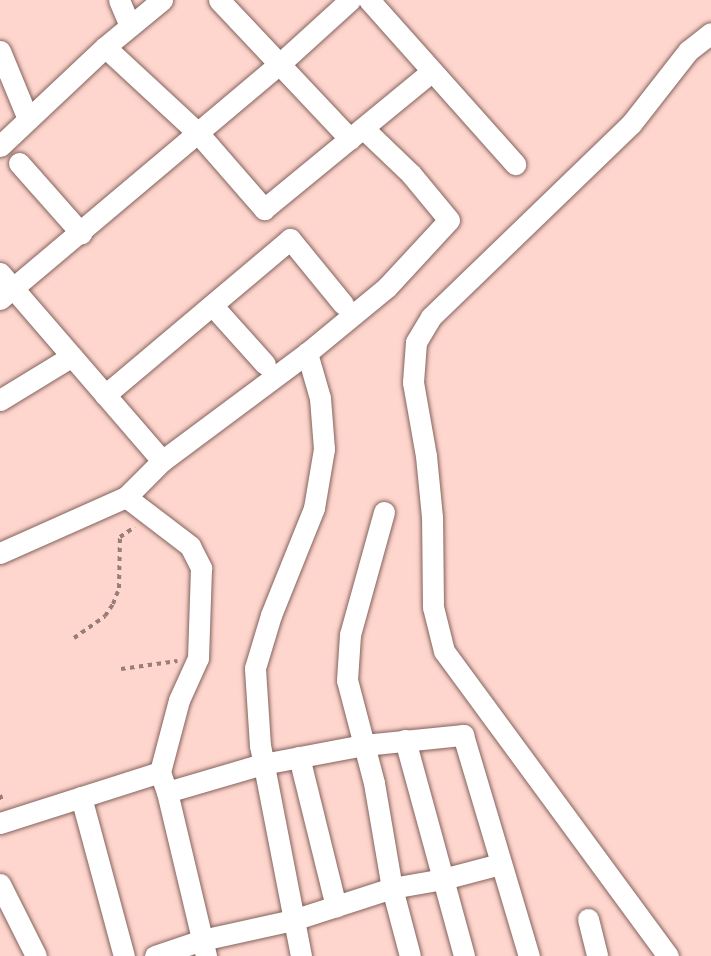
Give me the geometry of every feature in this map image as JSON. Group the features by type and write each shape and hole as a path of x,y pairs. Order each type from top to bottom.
{"street":[{"path":"119,0 130,26"},
{"path":"0,146 105,47 162,0"},
{"path":"0,553 126,497 162,461 308,353 387,287 448,220 411,174 356,133 278,65 219,0"},
{"path":"7,294 278,65 350,0"},
{"path":"369,0 515,164"},
{"path":"668,956 444,651 433,607 432,517 426,456 412,382 416,342 431,317 631,124 688,51 711,33"},
{"path":"105,47 198,133 264,209 432,71"},
{"path":"0,51 28,119"},
{"path":"19,163 81,233"},
{"path":"105,395 290,239 343,304"},
{"path":"0,273 7,294 72,356 162,461"},
{"path":"212,305 265,364"},
{"path":"301,956 263,764 255,668 271,615 314,508 324,449 320,398 308,353"},
{"path":"0,400 72,356"},
{"path":"126,497 190,546 201,568 198,658 179,700 164,782 204,948"},
{"path":"384,512 350,635 347,680 374,783 392,888 410,956"},
{"path":"0,824 81,797 364,745 463,735 529,956"},
{"path":"405,740 464,956"},
{"path":"299,757 336,906"},
{"path":"81,797 124,956"},
{"path":"155,956 204,948 392,888 443,879 500,864"},
{"path":"0,884 36,956"},
{"path":"588,919 597,956"}],"path":[{"path":"74,638 105,615 113,604 119,588 120,537 151,517"},
{"path":"121,669 198,658"}]}
